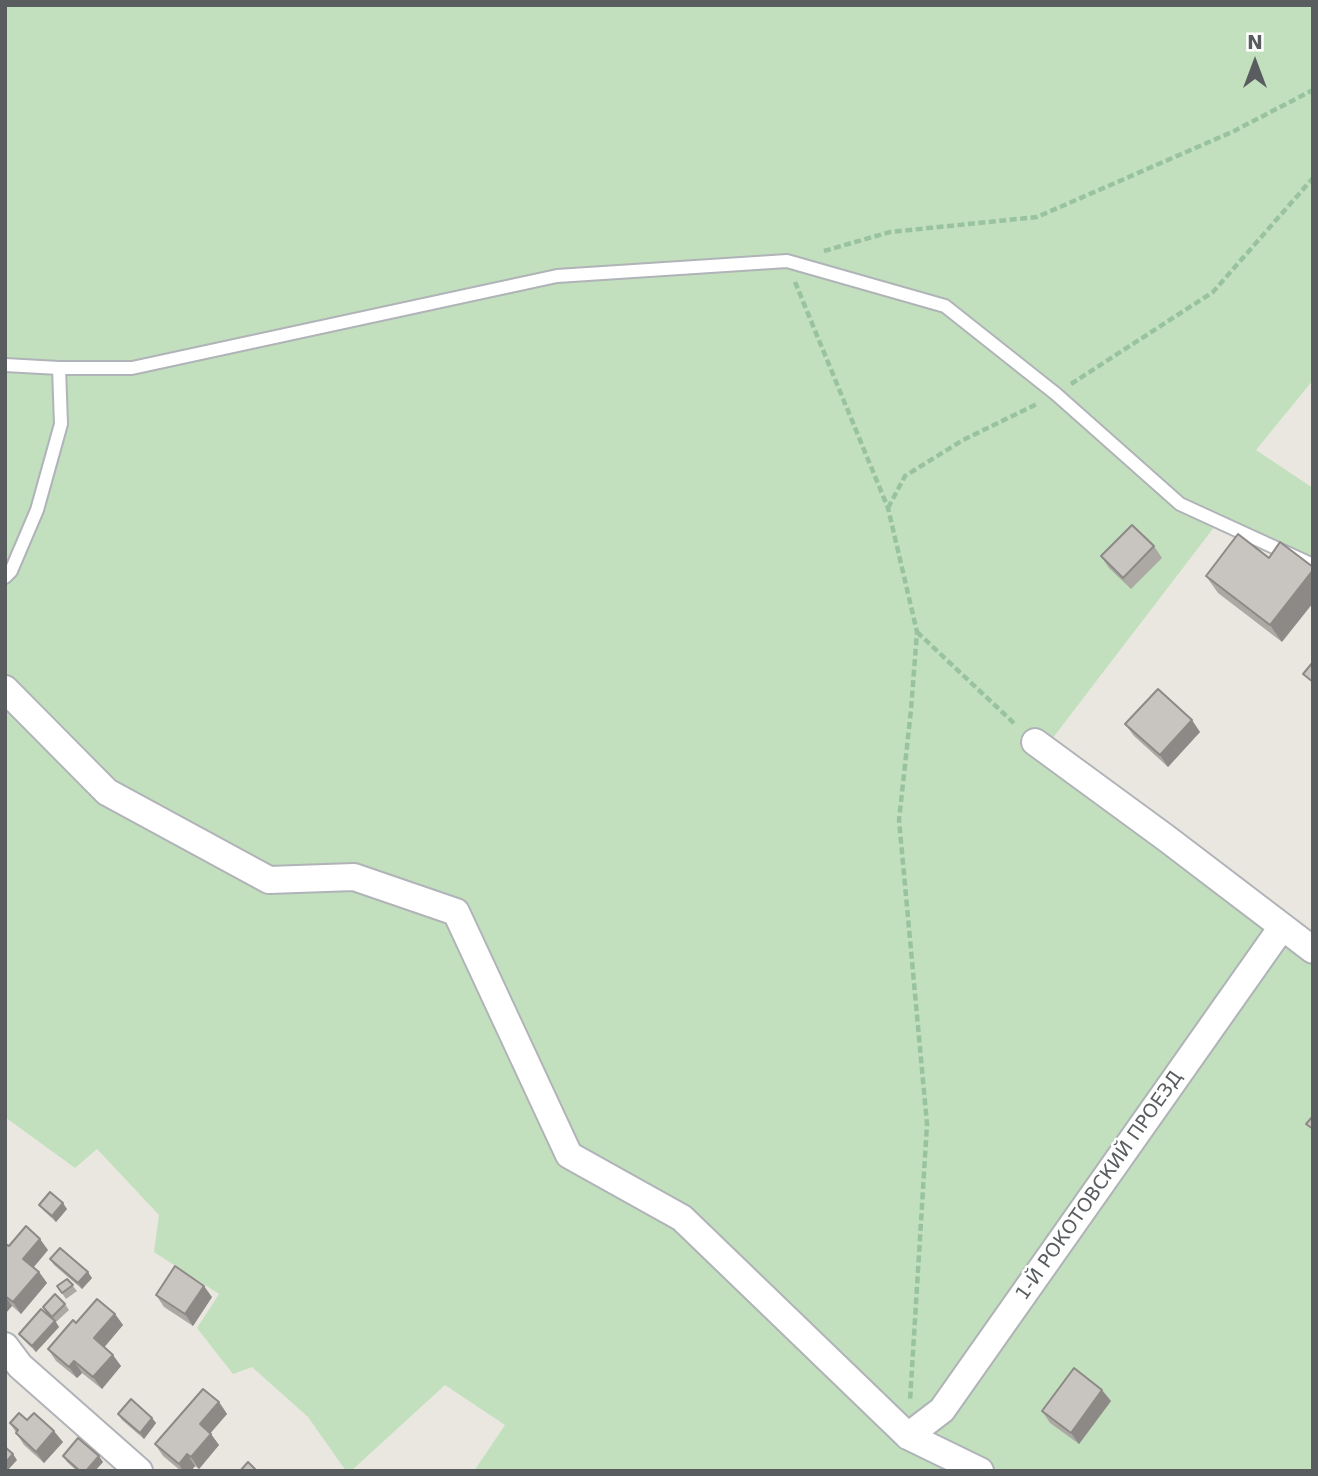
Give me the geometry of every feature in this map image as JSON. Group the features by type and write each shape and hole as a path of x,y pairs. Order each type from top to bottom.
{"street":[{"path":"5,689 107,792 269,880 354,877 456,912 569,1155 682,1218 908,1436 980,1471"},
{"path":"1035,742 1313,950"},
{"name":"1-Й РОКОТОВСКИЙ ПРОЕЗД","path":"908,1436 942,1409 1282,927"},
{"path":"5,1346 20,1366 139,1471"}],"lane":[{"path":"5,365 132,369 557,276 787,261 945,306 1056,394 1180,504 1313,565"},
{"path":"5,578 11,571 37,510 61,424 59,368"}],"path":[{"path":"908,1436 927,1124 899,820 917,632 888,508 787,261 890,232 1037,217 1233,132 1313,90"},
{"path":"888,508 905,476 963,440 1056,394 1213,292 1313,178"},
{"path":"917,632 1035,742"}],"green space":[{"path":"5,5 1313,5 1313,380 1256,450 1313,488 1313,574 1215,526 1052,739 1313,938 1313,1471 474,1471 505,1425 445,1385 351,1471 346,1471 308,1417 252,1367 233,1374 197,1328 219,1294 154,1252 159,1215 97,1149 75,1168 5,1117"}],"building":[{"path":"1132,525 1154,546 1123,578 1101,556"},
{"path":"1238,534 1269,558 1280,542 1313,567 1270,625 1206,576"},
{"path":"1313,662 1313,682 1303,674"},
{"path":"1158,689 1192,720 1160,755 1125,724"},
{"path":"1313,1116 1313,1129 1306,1124"},
{"path":"50,1192 63,1203 52,1216 39,1205"},
{"path":"26,1226 40,1239 23,1259 39,1272 13,1302 5,1296 5,1244 9,1246"},
{"path":"60,1248 88,1272 78,1283 50,1259"},
{"path":"175,1266 204,1286 185,1314 156,1295"},
{"path":"67,1279 73,1285 62,1293 57,1286"},
{"path":"55,1294 65,1304 52,1317 43,1307"},
{"path":"97,1299 115,1314 94,1338 113,1355 93,1377 74,1361 69,1367 48,1349 73,1320 76,1323"},
{"path":"41,1309 55,1321 32,1346 19,1334"},
{"path":"1074,1368 1102,1390 1071,1433 1042,1411"},
{"path":"203,1389 219,1402 200,1424 211,1434 191,1457 187,1454 179,1464 155,1444"},
{"path":"131,1399 152,1418 140,1433 118,1414"},
{"path":"19,1413 27,1420 34,1413 54,1431 36,1452 16,1433 18,1430 10,1423"},
{"path":"78,1438 99,1456 86,1471 80,1471 63,1456"},
{"path":"5,1447 13,1454 5,1463"},
{"path":"248,1462 257,1471 240,1471"}]}
